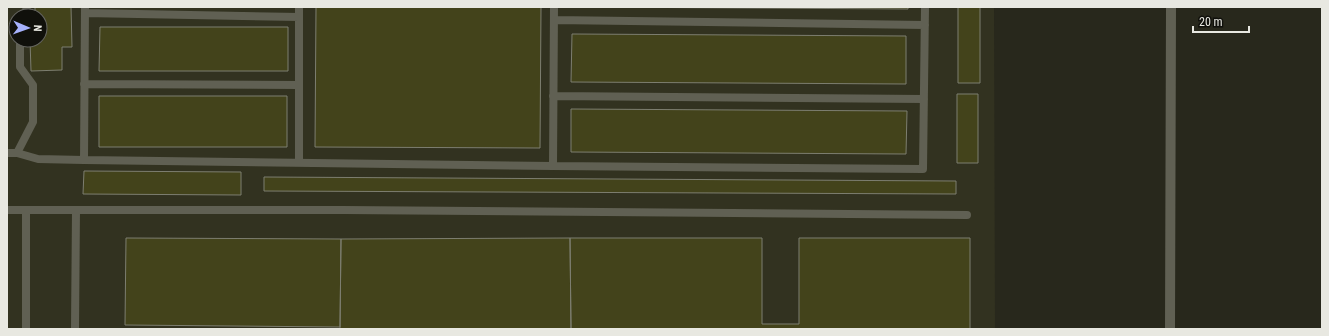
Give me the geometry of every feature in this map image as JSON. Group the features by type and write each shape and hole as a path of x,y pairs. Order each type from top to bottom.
{"street":[{"path":"1170,329 1171,7"}],"lane":[{"path":"299,162 300,7"},
{"path":"553,166 554,7"},
{"path":"7,153 17,153 38,159 84,160 923,169 925,7"},
{"path":"84,160 85,10 300,17"},
{"path":"554,20 924,25"},
{"path":"17,153 33,122 33,85 20,67 20,48"},
{"path":"84,84 299,85"},
{"path":"553,96 924,99"},
{"path":"7,210 344,210 967,215"},
{"path":"26,210 26,329"},
{"path":"75,329 76,210"}],"shaded area":[{"path":"7,7 994,7 995,329 7,329"}],"building":[{"path":"71,7 72,47 62,47 62,70 31,71 30,48 48,48 48,8 35,8"},
{"path":"316,7 541,7 540,148 315,147"},
{"path":"586,7 908,7 908,9"},
{"path":"958,7 980,7 980,83 958,83"},
{"path":"100,27 288,27 288,71 99,71"},
{"path":"572,34 906,36 906,84 571,82"},
{"path":"957,94 978,94 978,163 957,163"},
{"path":"99,96 287,96 287,147 99,147"},
{"path":"571,109 907,111 906,154 571,152"},
{"path":"84,171 241,172 241,195 83,194"},
{"path":"264,177 956,181 956,194 264,191"},
{"path":"126,238 341,239 340,327 125,325"},
{"path":"570,238 762,238 762,324 799,324 799,238 970,238 970,329 571,329"},
{"path":"570,238 571,329 340,329 341,239"}]}
